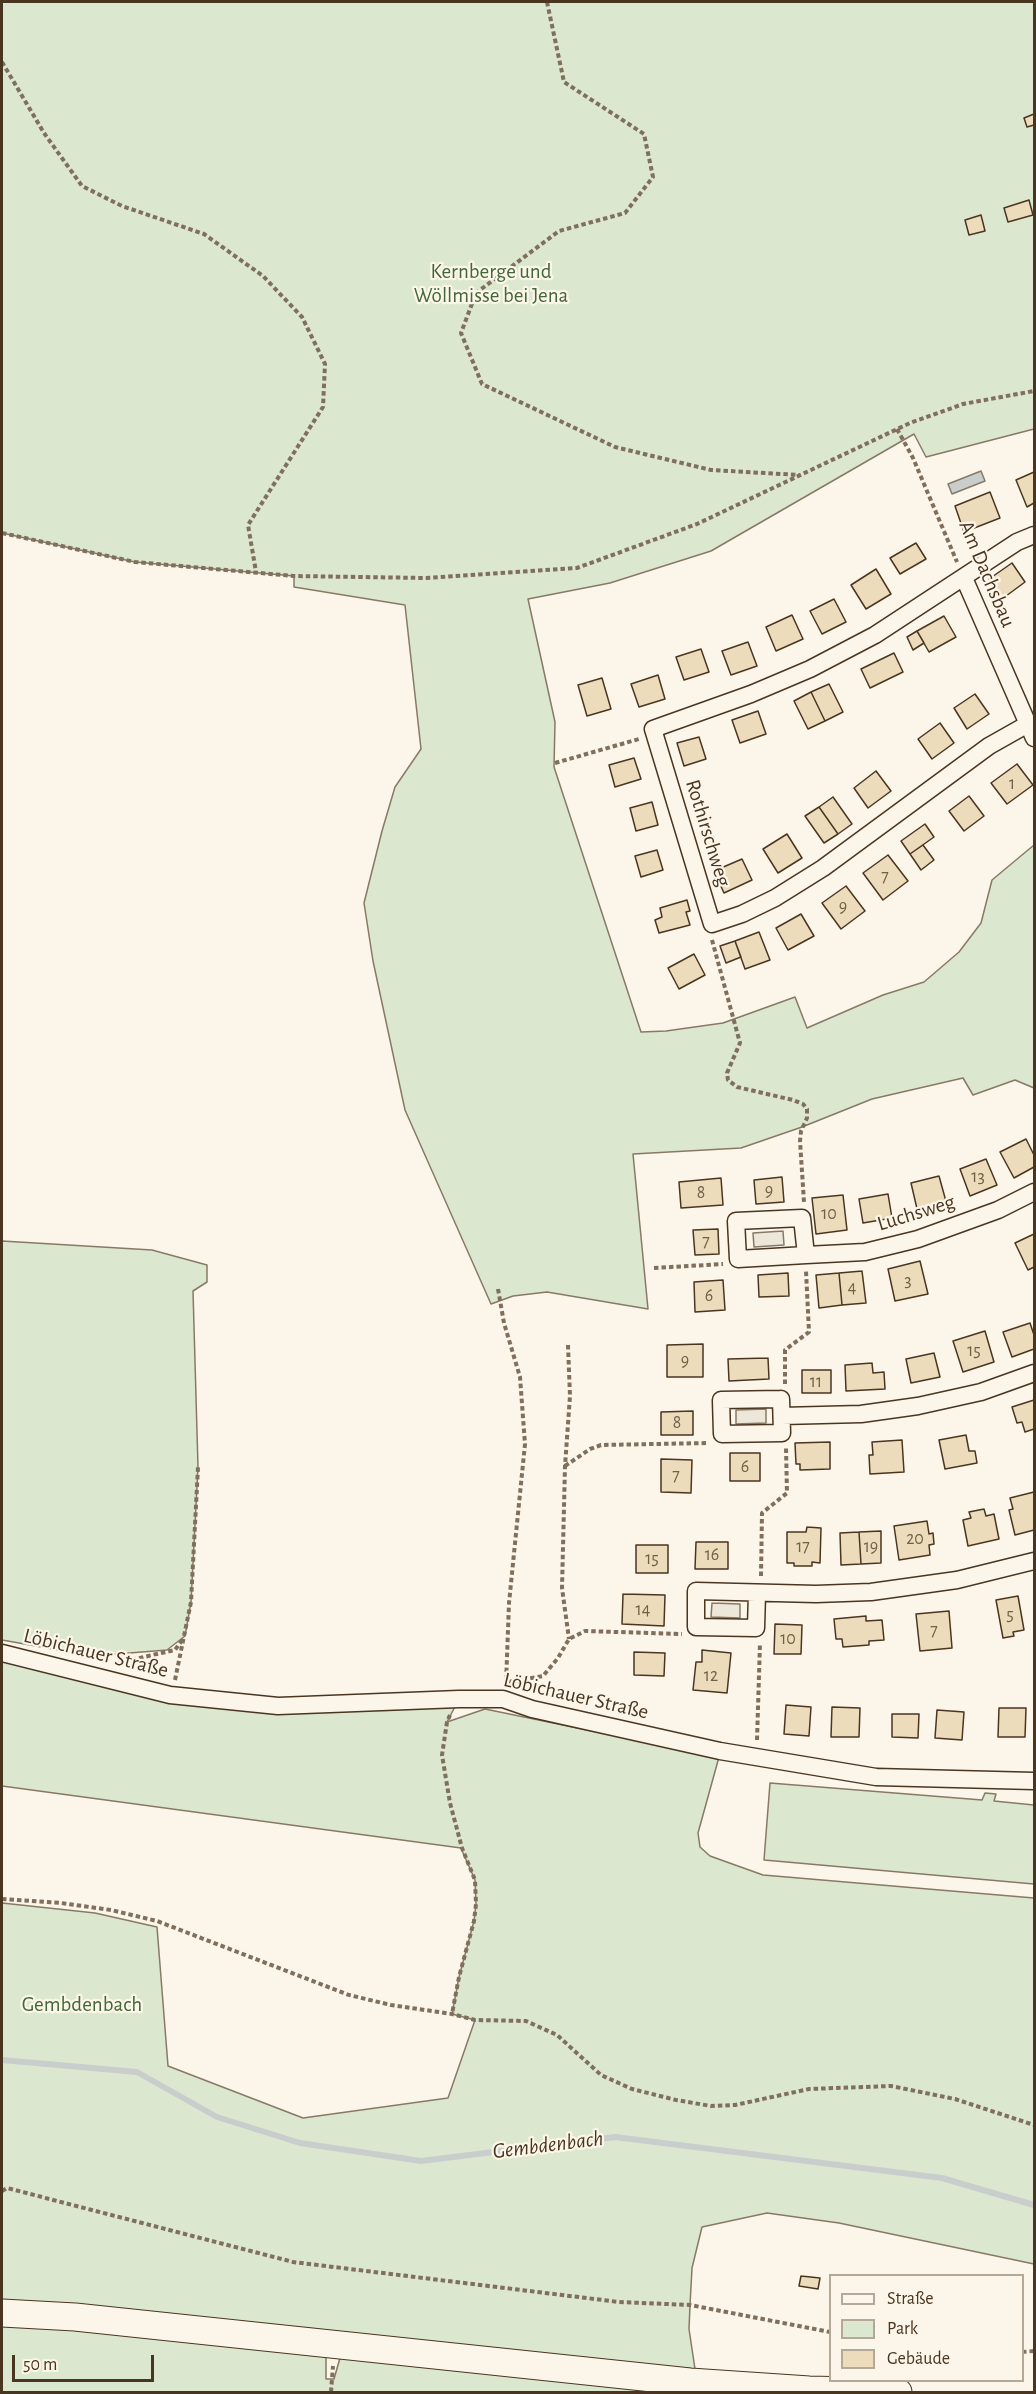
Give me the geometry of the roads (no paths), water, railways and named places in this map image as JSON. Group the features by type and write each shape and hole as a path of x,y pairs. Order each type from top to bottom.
{"main road":[{"path":"2,2313 75,2317 690,2382 806,2391 898,2392"}],"street":[{"path":"964,578 1017,542 1035,535"},
{"name":"Am Dachsbau","path":"964,578 1030,722"},
{"name":"Rothirschweg","path":"964,578 875,635 810,669 751,694 653,729 712,924 742,914 785,892 823,868 989,746 1030,722"},
{"name":"Luchsweg","path":"806,1256 802,1218 736,1221 738,1259 806,1256 865,1252 918,1239 998,1210 1035,1192"},
{"path":"782,1425 781,1399 721,1400 722,1434 918,1406 981,1392 1035,1373"},
{"path":"759,1593 756,1628 696,1627 696,1592 860,1592 915,1587 1000,1571 1035,1561"},
{"name":"Löbichauer Straße","path":"2,1653 170,1695 278,1706 459,1699 503,1700 532,1709 756,1758 876,1777 1035,1781"}],"waterway":[{"name":"Gembdenbach","path":"2,2060 137,2072 217,2117 300,2143 421,2161 615,2137 942,2178 1034,2205"}],"park label":[{"name":"Kernberge und Wöllmisse bei Jena","path":"491,284"}]}
